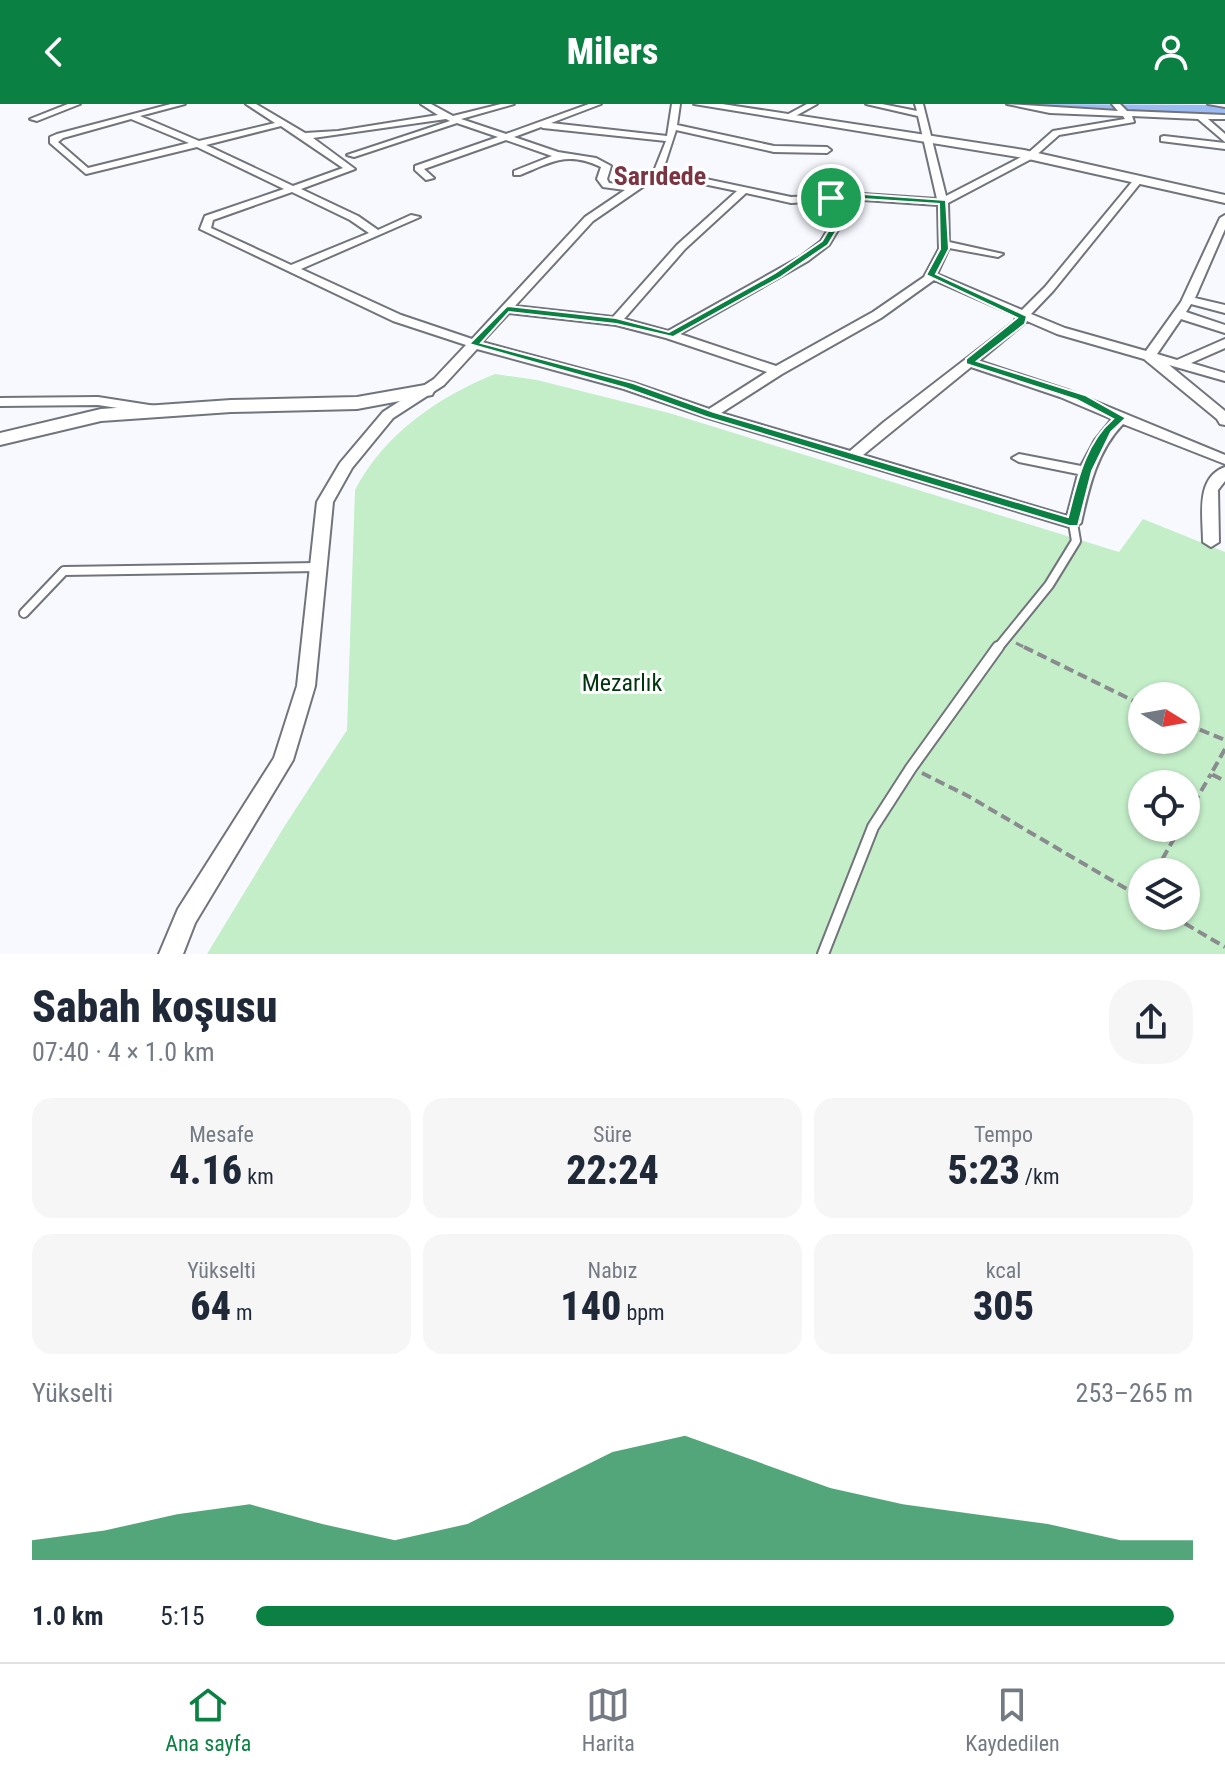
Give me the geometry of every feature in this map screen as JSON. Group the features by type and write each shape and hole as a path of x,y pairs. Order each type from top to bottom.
{"main road":[{"path":"700,104 1030,156 1225,199"},
{"path":"0,439 88,417 157,410 357,403 425,391"}],"street":[{"path":"34,119 76,104"},
{"path":"181,104 60,136 53,139 54,143 86,171 279,124"},
{"path":"250,104 335,155 350,169 209,218 205,229 397,318 474,344 629,386 710,414 1073,523 1086,471 1107,430 1121,418"},
{"path":"425,104 506,137 561,155 593,160 606,166 602,179 606,185 636,189"},
{"path":"351,155 454,118 510,104"},
{"path":"429,178 418,168 597,104"},
{"path":"171,954 186,917 283,760 306,686 325,502 345,466 388,415 439,382 589,219 658,172 672,133 676,104"},
{"path":"787,117 813,104"},
{"path":"710,414 777,371 877,315 931,275 945,244 943,202 920,109 870,104"},
{"path":"1011,104 1050,111 1122,109 1225,117"},
{"path":"1205,104 1225,105"},
{"path":"658,172 791,200 863,197 943,202 1030,156 1056,133 1131,120 1122,109"},
{"path":"132,116 354,218 377,234"},
{"path":"1200,116 1225,139"},
{"path":"302,136 322,136 411,119 454,118"},
{"path":"542,124 672,133 774,149 827,150"},
{"path":"1164,139 1225,146"},
{"path":"517,173 561,155"},
{"path":"854,456 1021,322 1022,316 1049,289 1139,179"},
{"path":"616,321 681,247 743,191"},
{"path":"670,335 778,275 825,243 840,218 831,198"},
{"path":"291,269 415,217"},
{"path":"1149,356 1189,300 1225,218"},
{"path":"945,244 998,254"},
{"path":"931,275 1061,331 1225,377"},
{"path":"1189,300 1225,309"},
{"path":"507,309 616,321 670,335 777,371"},
{"path":"1179,314 1225,329"},
{"path":"1179,364 1225,343"},
{"path":"1149,356 1207,402 1225,421"},
{"path":"969,362 1081,398 1121,418 1225,460"},
{"path":"0,402 124,401 157,410"},
{"path":"1019,458 1086,471"},
{"path":"1211,542 1210,489 1225,471"}],"lane":[{"path":"823,954 873,827 911,768 1006,638 1049,585 1076,541 1073,523"},
{"path":"24,613 64,571 318,567"}],"path":[{"path":"1006,638 1128,698"},
{"path":"1200,730 1225,740"},
{"path":"1200,793 1225,749"},
{"path":"911,768 968,796 1128,889"},
{"path":"1211,774 1225,781"},
{"path":"1196,930 1225,947"}],"green space":[{"name":"Mezarlık","path":"495,374 537,380 669,413 1119,552 1143,519 1225,552 1225,954 207,954 347,730 355,490 381,451 397,435 453,394"}],"waterway":[{"path":"1047,104 1225,110"}],"district":[{"name":"Sarıdede","path":"660,176"}],"route":[{"path":"831,198 943,202 946,224 944,249 931,275 1022,316 1021,322 969,362 1034,380 1121,418 1107,430 1086,471 1073,523 710,414 629,386 474,344 507,309 616,321 670,335 778,275 825,243 840,218 831,198"}]}
